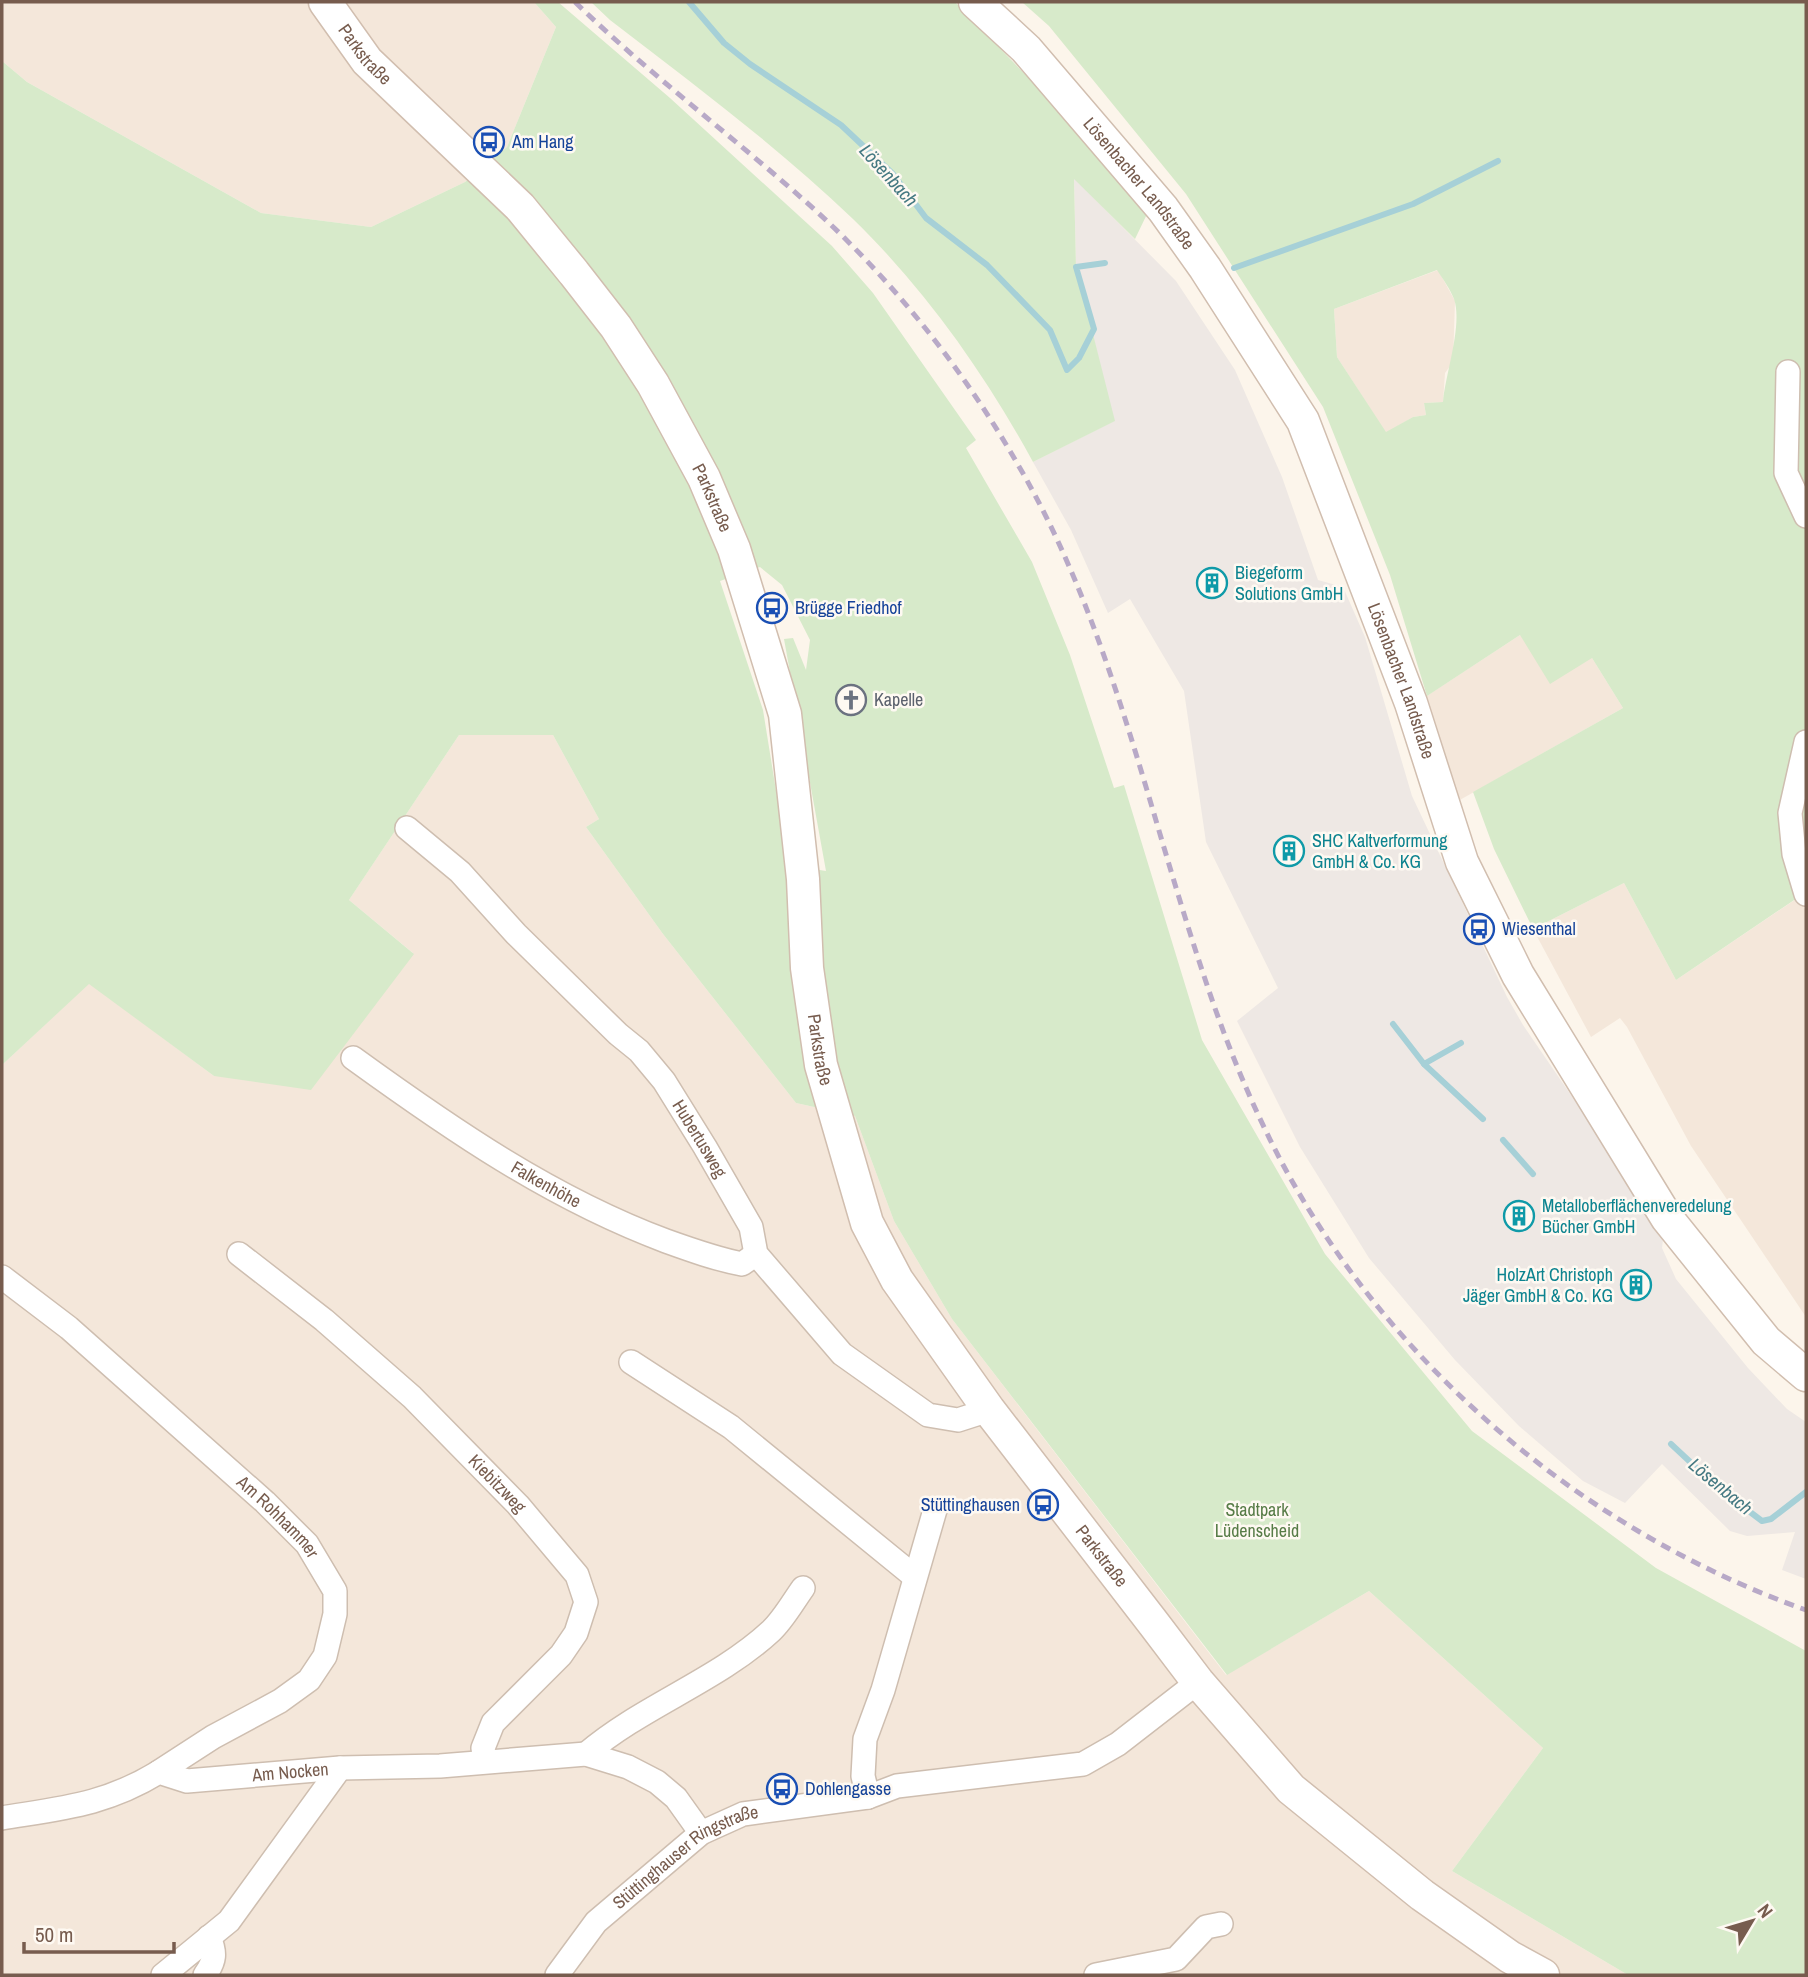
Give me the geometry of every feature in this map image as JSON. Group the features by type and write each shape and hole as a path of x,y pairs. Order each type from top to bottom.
{"street":[{"name":"Parkstraße","path":"325,2 367,61 492,178 574,274 615,327 653,384 704,478 734,549 785,714 803,879 807,968 821,1065 867,1223 897,1280 989,1410 1199,1682 1291,1789 1422,1895 1510,1957 1543,1975"},
{"name":"Lösenbacher Landstraße","path":"975,2 1026,49 1163,209 1205,268 1303,421 1411,703 1462,862 1518,975 1667,1218 1759,1333 1806,1375"},
{"path":"1788,372 1786,473 1806,516"},
{"path":"1806,742 1790,813 1794,854 1806,894"},
{"name":"Hubertusweg","path":"407,828 460,872 516,934 618,1034 639,1051 664,1081 751,1227 756,1254 842,1354 928,1415 958,1420 989,1410"},
{"name":"Falkenhöhe","path":"353,1058 468,1138 551,1191 624,1225 719,1260 742,1264 756,1254"},
{"name":"Kiebitzweg","path":"239,1254 324,1320 412,1397 518,1505 577,1576 586,1602 576,1633 561,1655 493,1723 483,1748 485,1761"},
{"name":"Am Rohhammer","path":"2,1278 69,1328 265,1502 307,1544 335,1591 335,1614 325,1656 309,1680 280,1701 213,1737 159,1772"},
{"path":"631,1362 731,1427 915,1577"},
{"path":"868,1797 863,1776 865,1739 883,1690 935,1510"},
{"path":"586,1754 606,1737 720,1667 772,1630 803,1588"},
{"name":"Stüttinghauser Ringstraße","path":"557,1975 596,1922 701,1833 743,1814 868,1797 897,1786 1083,1765 1129,1736 1199,1682"},
{"name":"Am Nocken","path":"159,1772 187,1781 340,1768 586,1754 628,1767 657,1782 676,1798 701,1833"},
{"path":"163,1975 229,1922 340,1768"},
{"path":"2,1818 92,1804 127,1791 159,1772"},
{"path":"1096,1975 1176,1959 1206,1927 1221,1924"},
{"path":"205,1975 213,1964 215,1951 209,1937"}],"shaded area":[{"path":"2,2 534,2 556,27 507,147 465,182 371,227 261,213 27,82 2,61"},
{"path":"1074,178 1176,281 1235,370 1282,477 1318,580 1343,587 1365,637 1412,796 1507,997 1523,1025 1664,1231 1662,1248 1676,1279 1748,1368 1787,1409 1806,1422 1806,1579 1782,1570 1795,1532 1747,1536 1730,1531 1662,1464 1625,1503 1583,1481 1519,1426 1455,1360 1369,1258 1300,1147 1237,1021 1278,988 1206,842 1184,691 1130,599 1108,613 1071,530 1033,462 1114,421 1076,267"},
{"path":"1438,270 1455,301 1453,362 1445,373 1443,402 1424,403 1426,415 1413,417 1386,433 1337,357 1334,309"},
{"path":"1520,635 1592,658 1623,708 1458,801 1422,699"},
{"path":"459,735 553,735 599,819 586,827 663,934 796,1103 855,1116 894,1221 952,1319 1226,1675 1369,1591 1543,1748 1452,1871 1628,1975 2,1975 2,1065 89,983 214,1076 413,953 349,900"},
{"path":"1624,883 1676,980 1799,897 1806,912 1806,1317 1691,1146 1627,1027 1620,1018 1591,1037 1533,929"}],"green space":[{"name":"Stadtpark Lüdenscheid","path":"534,2 558,2 670,98 832,246 873,293 976,440 966,448 1032,562 1070,655 1114,788 1124,785 1202,1040 1325,1254 1472,1431 1656,1568 1806,1651 1806,1975 1628,1975 1452,1871 1543,1748 1369,1591 1227,1675 952,1319 894,1221 855,1116 796,1103 663,934 586,827 599,819 553,735 459,735 349,900 414,954 311,1090 214,1076 89,984 2,1065 2,61 27,82 261,213 371,227 465,182 507,147 556,27","holes":["760,567 782,585 810,640 806,670 793,638 784,639 826,871 788,865 763,710 720,581"]},
{"path":"591,2 955,2 1046,96 1148,212 1135,239 1074,179 1076,267 1115,421 1033,462 995,397 952,334 905,274 879,246 795,166 610,20"},
{"path":"1022,2 1806,2 1806,892 1676,980 1624,883 1533,929 1494,849 1473,792 1623,708 1592,658 1550,684 1520,635 1427,696 1390,575 1323,407 1186,194 1049,26","holes":["1437,270 1454,299 1456,310 1455,336 1443,402 1424,403 1426,415 1413,417 1386,432 1337,357 1334,309"]}],"waterway":[{"name":"Lösenbach","path":"689,2 724,43 750,64 841,125 893,174 926,218 987,265 1050,330 1067,370 1079,358 1094,329 1076,267 1105,263"},
{"path":"1234,268 1413,204 1498,161"},
{"name":"Lösenbach","path":"1393,1024 1424,1064 1483,1119"},
{"path":"1424,1064 1461,1043"},
{"name":"Lösenbach","path":"1503,1140 1533,1174"},
{"name":"Lösenbach","path":"1671,1444 1717,1487 1762,1521 1771,1519 1806,1492"}],"railway":[{"path":"575,2 814,209 872,266 925,328 996,428 1049,523 1102,649 1183,911 1229,1047 1281,1161 1326,1237 1378,1308 1437,1373 1502,1434 1572,1488 1647,1536 1725,1577 1806,1610"}],"place":[{"name":"Am Hang","path":"489,142"},
{"name":"Biegeform Solutions GmbH","path":"1212,583"},
{"name":"Brügge Friedhof","path":"772,608"},
{"name":"Kapelle","path":"851,700"},
{"name":"SHC Kaltverformung GmbH & Co. KG","path":"1289,851"},
{"name":"Wiesenthal","path":"1479,929"},
{"name":"Metalloberflächenveredelung Bücher GmbH","path":"1519,1216"},
{"name":"HolzArt Christoph Jäger GmbH & Co. KG","path":"1636,1285"},
{"name":"Stüttinghausen","path":"1043,1505"},
{"name":"Dohlengasse","path":"782,1789"}]}
